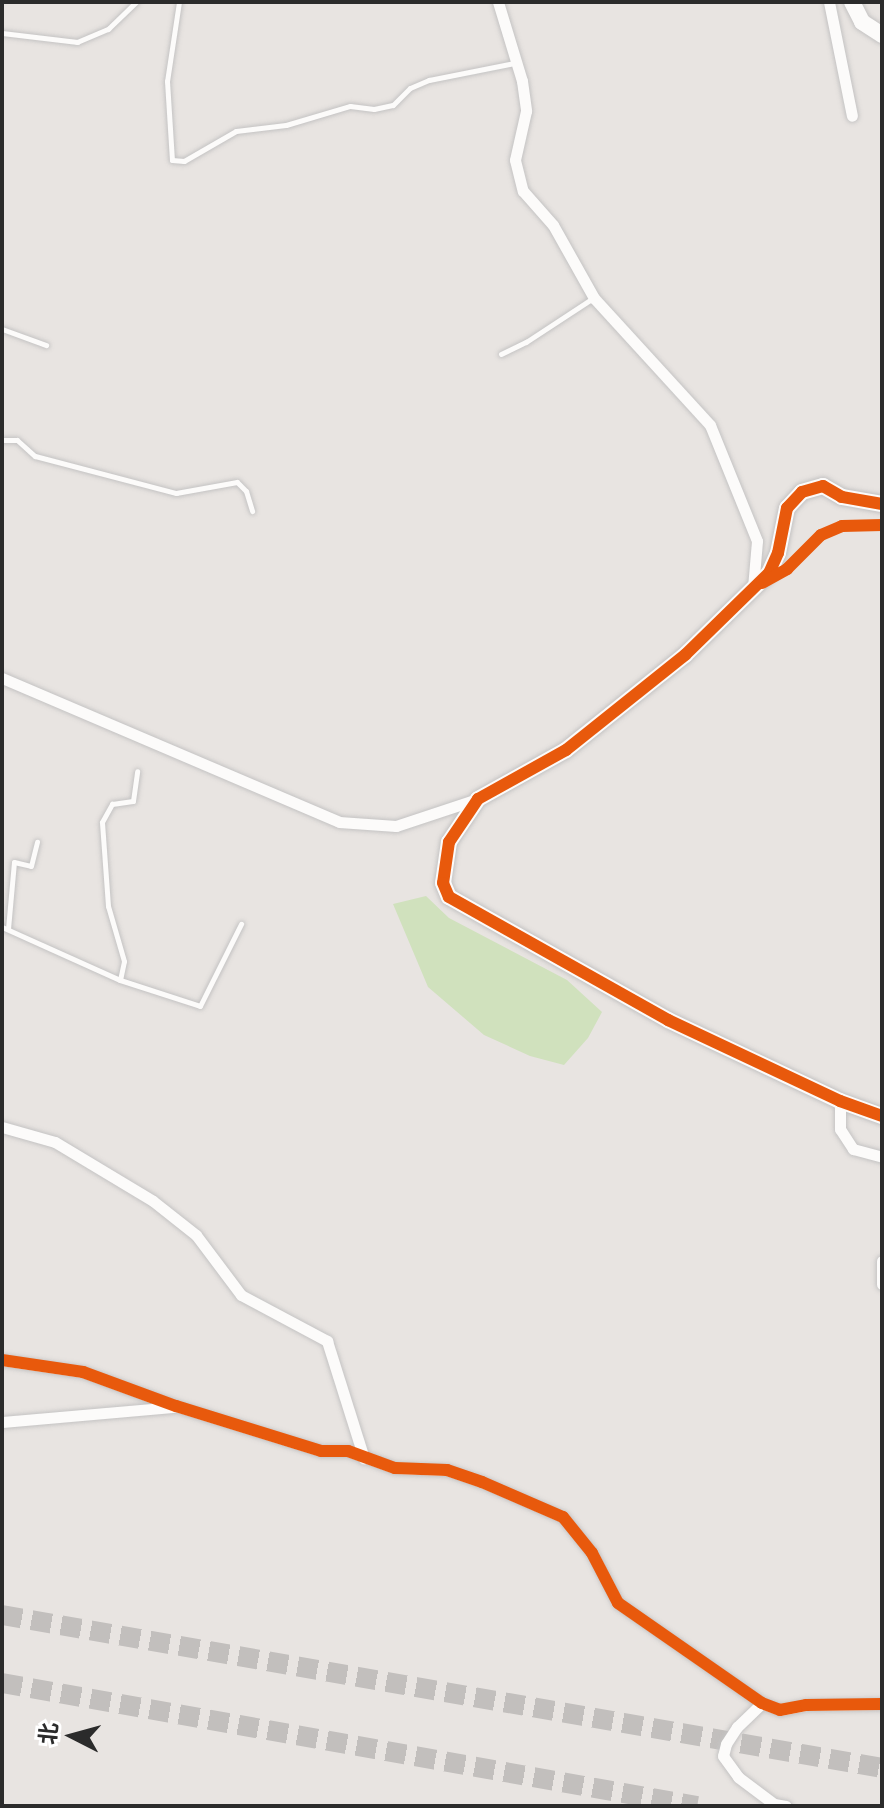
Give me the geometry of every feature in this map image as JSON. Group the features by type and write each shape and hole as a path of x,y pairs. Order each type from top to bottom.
{"street":[{"path":"498,2 526,111 515,160 523,191 553,225 594,298 710,425 757,541 753,589"},
{"path":"829,2 852,116"},
{"path":"852,2 862,22 882,35"},
{"path":"2,678 339,822 396,826 478,799 566,750 685,655 769,573 778,553 787,508 802,492 823,486 842,497 882,504"},
{"path":"478,799 449,842 443,883 449,897 668,1020 840,1101 882,1116"},
{"path":"840,1101 840,1129 853,1149 882,1157"},
{"path":"2,1127 55,1142 153,1201 196,1235 241,1295 327,1341 364,1458"},
{"path":"882,1261 882,1284"},
{"path":"2,1360 83,1372 176,1406 321,1451 348,1451 395,1468 447,1470 563,1517 592,1553 618,1603 762,1703 780,1710 806,1705 882,1704"},
{"path":"2,1422 176,1406"},
{"path":"762,1703 737,1727 726,1744 723,1756 738,1777 774,1804 786,1806"}],"lane":[{"path":"2,33 77,42 108,29 136,2"},
{"path":"179,2 167,81 172,160 184,161 236,131 286,125 350,106 374,109 393,105 410,88 429,80 516,63"},
{"path":"501,354 526,342 594,298"},
{"path":"2,329 46,345"},
{"path":"2,440 17,440 35,456 176,493 237,482 246,491 252,511"},
{"path":"120,980 124,961 108,906 102,822 112,804 133,801 137,771"},
{"path":"37,842 31,866 14,862 5,928 120,980 200,1006 241,924"}],"green space":[{"path":"426,896 449,918 567,980 602,1012 588,1038 564,1065 530,1056 484,1035 428,987 393,904"}],"tunnel":[{"path":"2,1615 882,1768"},
{"path":"2,1683 697,1806"}],"cycle path":[{"path":"882,504 842,497 823,486 802,492 787,508 778,553 769,573 685,655 566,750 478,799 449,842 443,883 449,897 668,1020 840,1101 882,1116"},
{"path":"762,583 787,569 821,535 842,526 882,525"},
{"path":"2,1360 83,1372 176,1406 321,1451 348,1451 395,1468 447,1470 482,1482 563,1517 592,1553 618,1603 762,1703 780,1710 806,1705 882,1704"}]}
